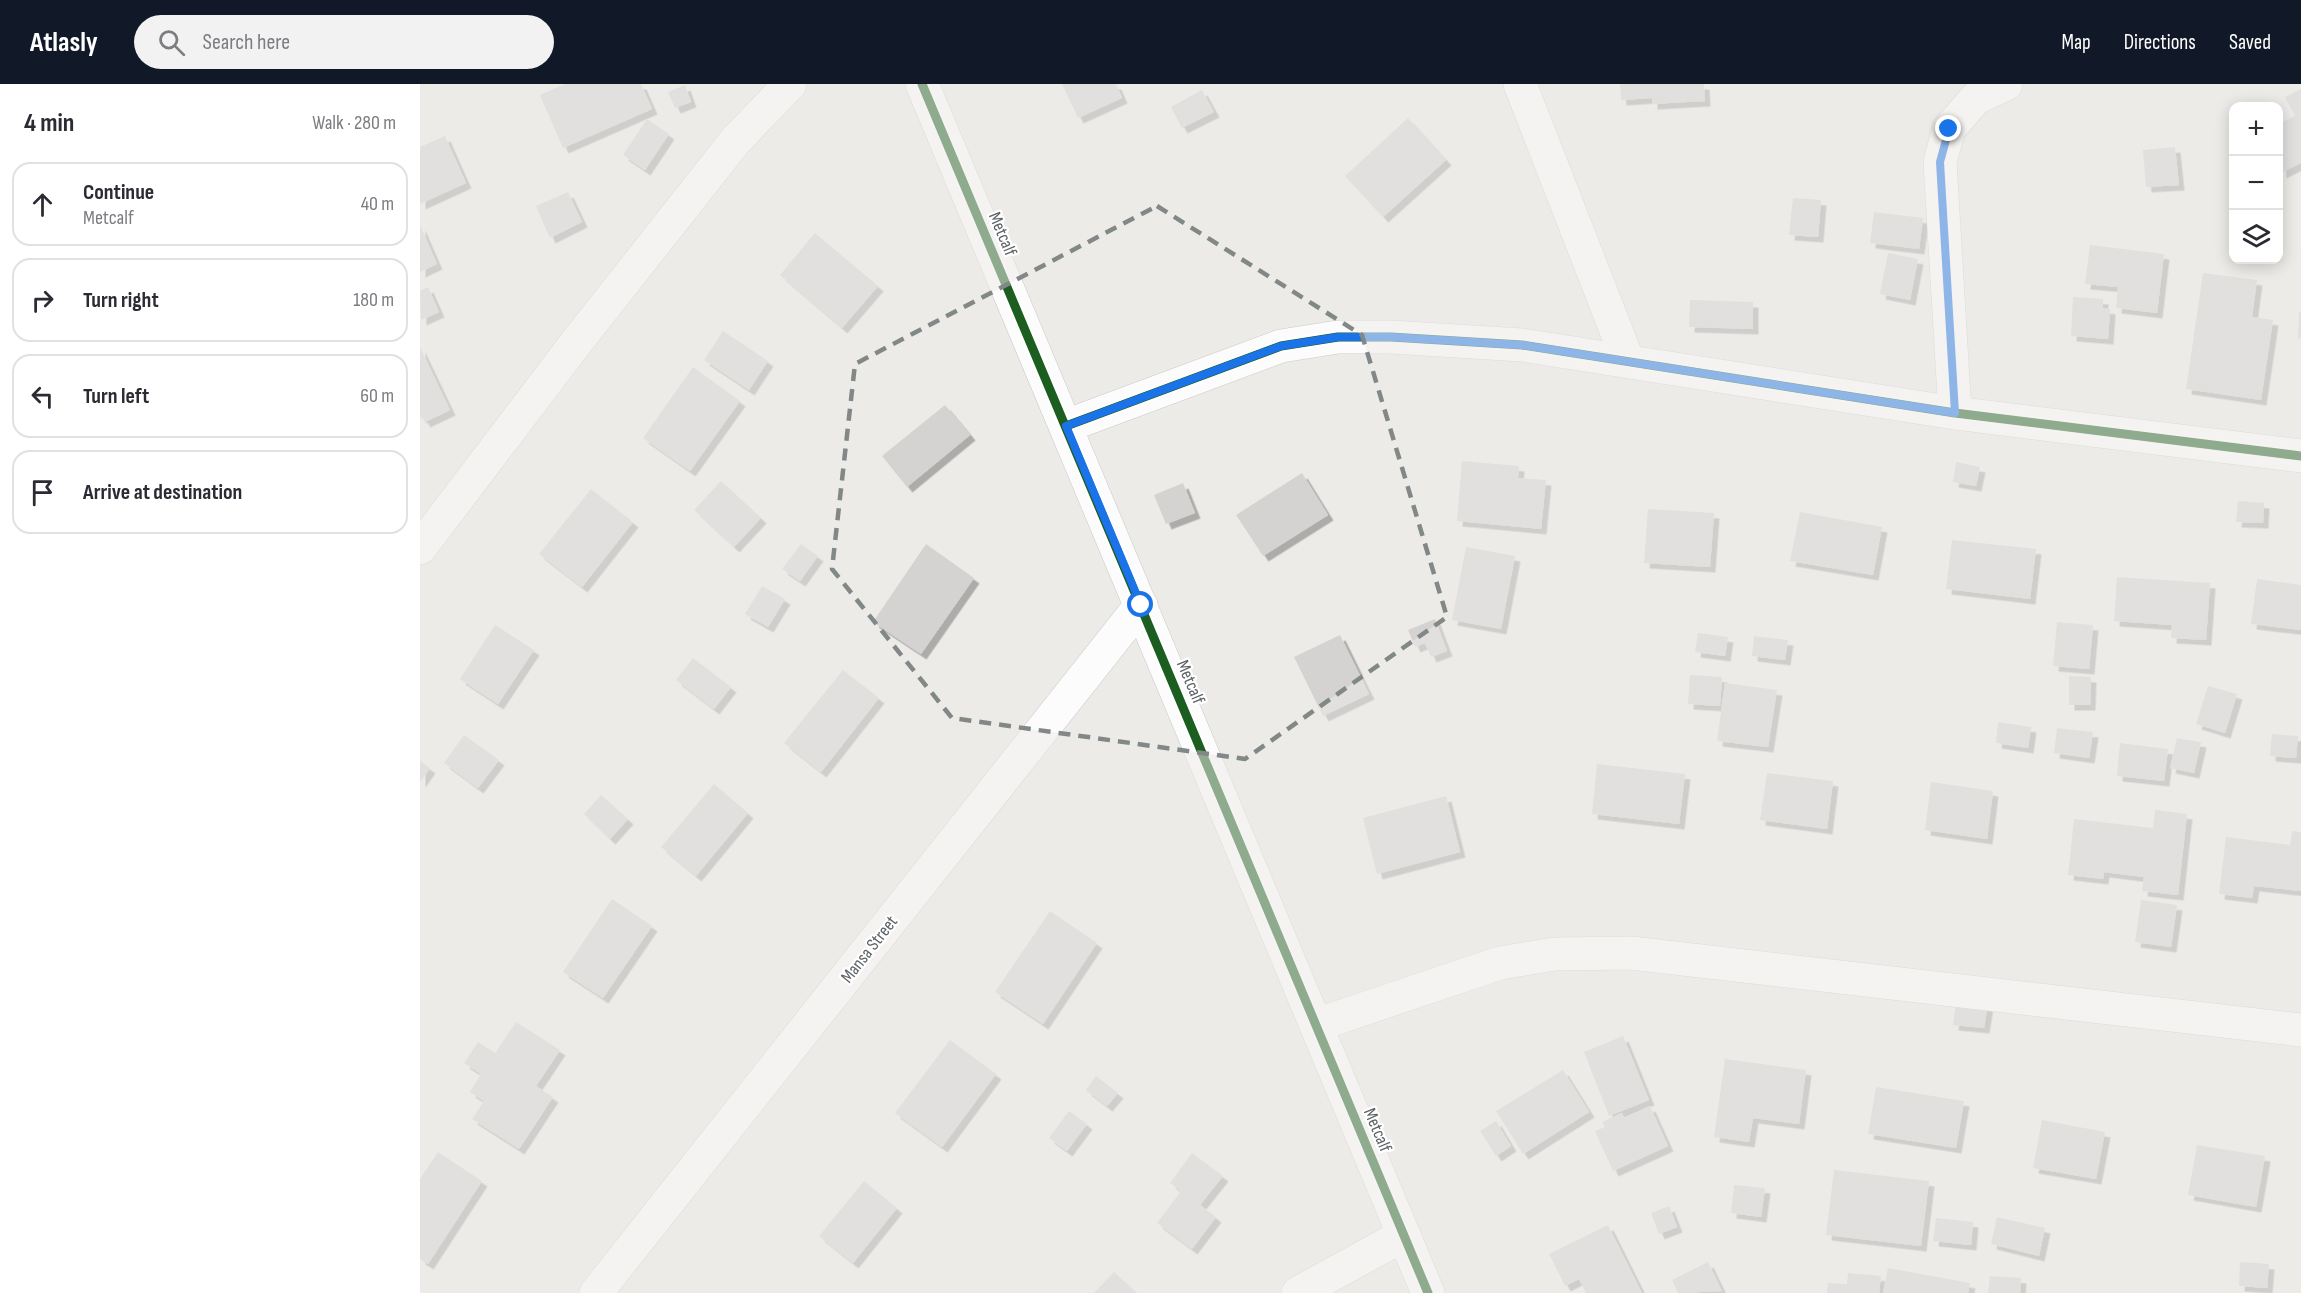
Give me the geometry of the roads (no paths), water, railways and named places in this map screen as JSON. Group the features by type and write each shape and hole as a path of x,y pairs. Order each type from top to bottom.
{"street":[{"path":"420,548 575,344 736,140 790,84"},
{"name":"Metcalf","path":"922,84 1428,1293"},
{"path":"1520,84 1628,361"},
{"path":"1955,413 1940,162 1949,129 1976,99 2006,84"},
{"path":"1066,426 1281,346 1338,337 1391,337 1522,345 1955,413 2301,456"},
{"name":"Mansa Street","path":"596,1293 1141,605"},
{"path":"1316,1025 1500,963 1555,954 1631,953 2301,1030"},
{"path":"1298,1293 1404,1235"}]}
